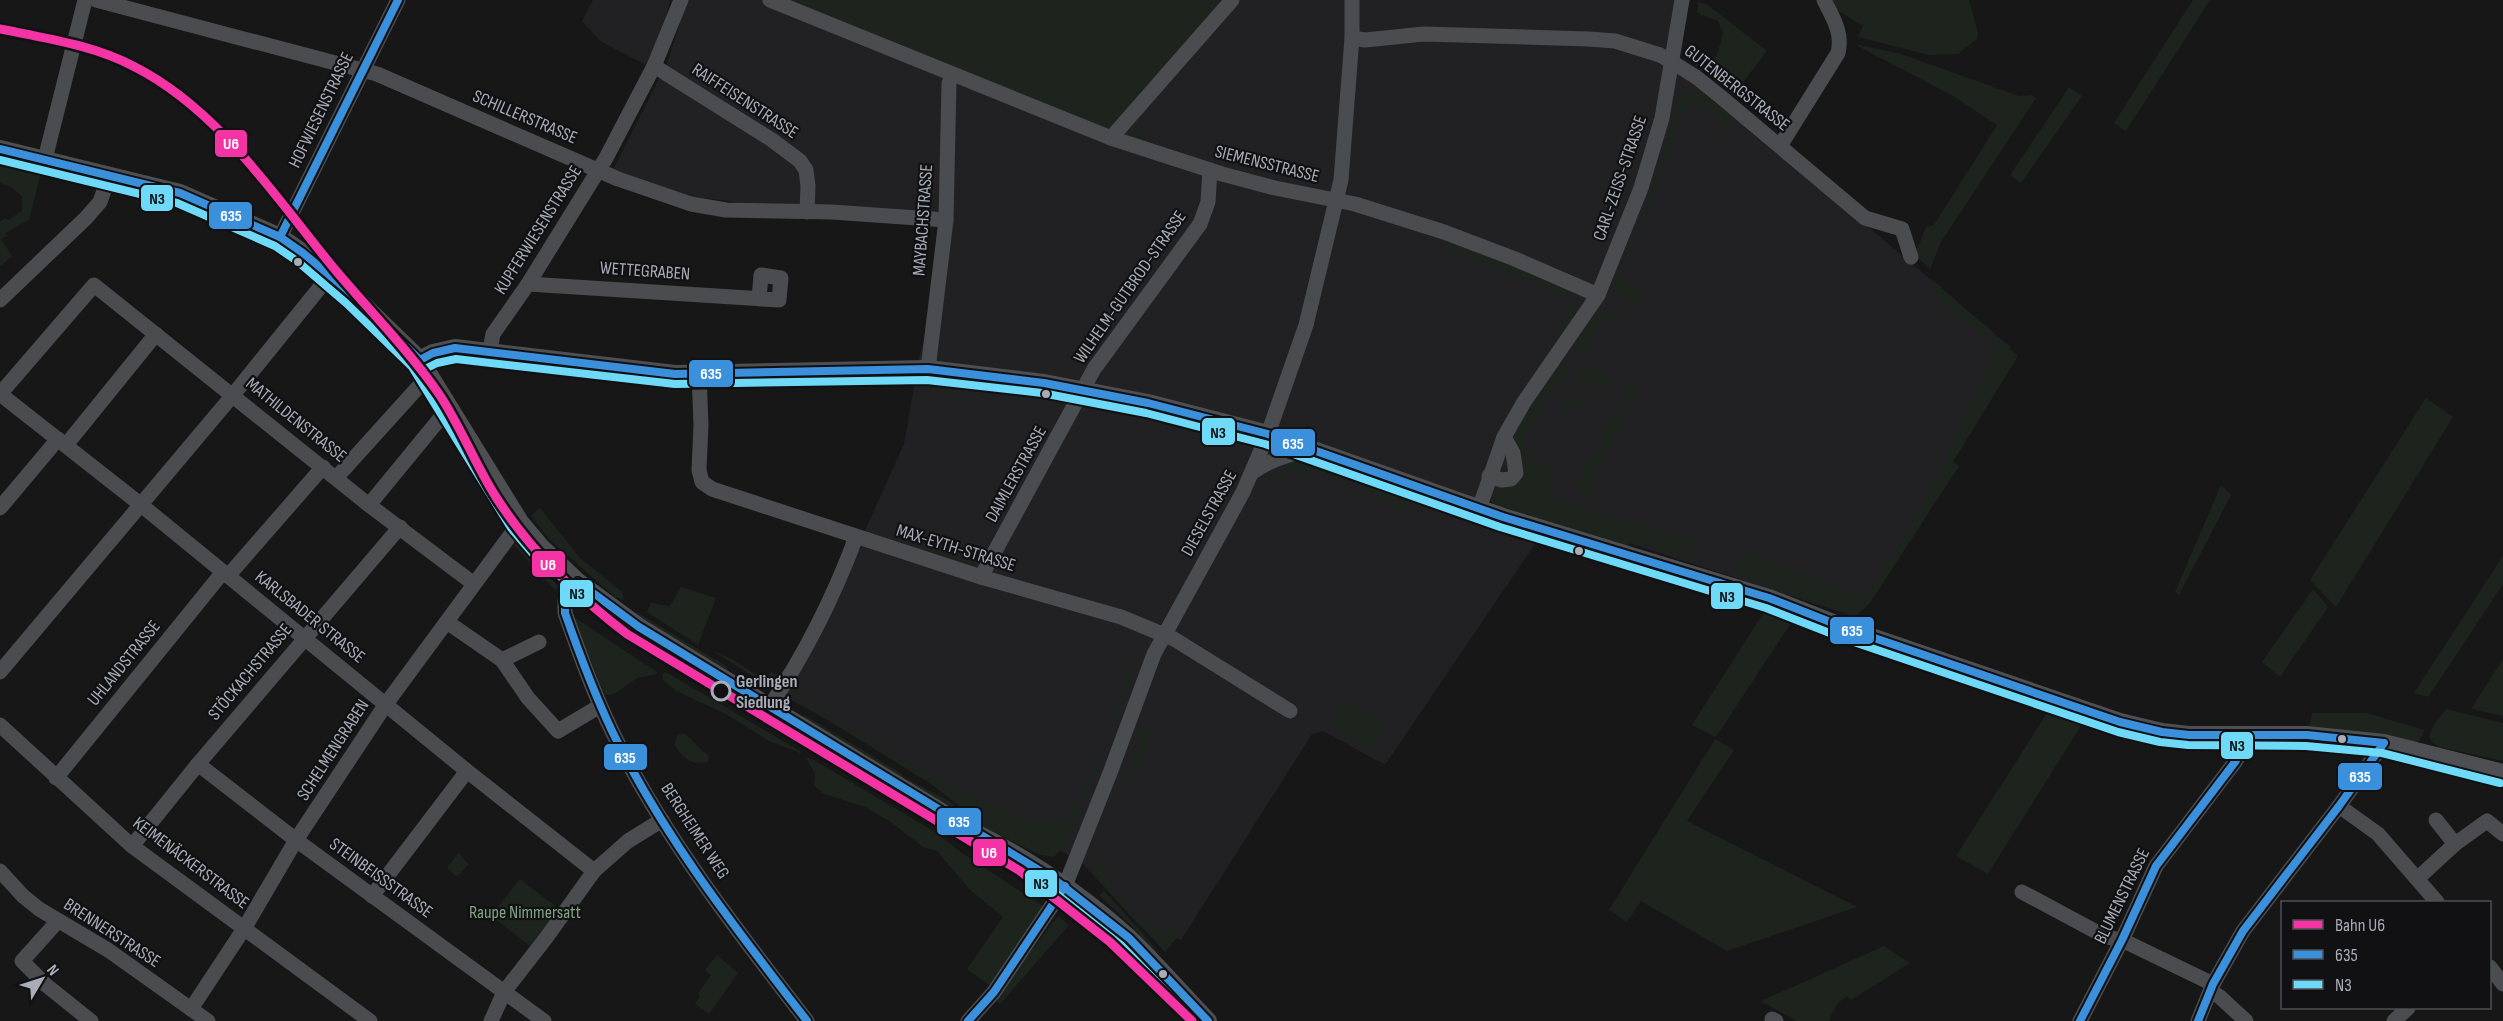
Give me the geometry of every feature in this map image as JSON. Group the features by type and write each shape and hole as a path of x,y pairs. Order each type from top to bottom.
{"main road":[{"path":"0,149 180,193 280,237 330,275 425,367 520,522 541,547 578,582 639,627 974,832 1020,855 1065,886 1129,939 1208,1021"},
{"path":"425,367 433,353 455,348 490,350 675,374 928,369 1084,390 1181,410 1268,434 1479,509 1760,595 1848,629 2120,722 2162,732 2189,735 2342,737 2384,743 2503,773"}],"street":[{"path":"45,159 85,0"},
{"name":"SCHILLERSTRASSE","path":"96,0 363,70 660,196 698,206 726,210 901,216 946,220"},
{"name":"HOFWIESENSTRASSE","path":"280,237 398,0"},
{"name":"KUPFERWIESENSTRASSE","path":"490,350 493,334 528,284 599,170 654,66 681,0"},
{"name":"SIEMENSSTRASSE","path":"770,0 1111,138 1275,188 1363,206 1481,244 1598,295"},
{"path":"1111,138 1232,0"},
{"name":"DIESELSTRASSE","path":"968,1021 994,992 1065,886 1154,654 1253,472 1268,434 1306,325 1337,201 1341,180 1352,38 1352,0"},
{"name":"CARL-ZEISS-STRASSE","path":"1598,295 1641,188 1662,118 1682,0"},
{"path":"1780,146 1838,53 1841,43 1838,28 1824,0"},
{"name":"GUTENBERGSTRASSE","path":"1352,38 1365,40 1424,34 1464,34 1615,41 1660,55 1696,77 1865,218 1902,229 1911,257"},
{"name":"RAIFFEISENSTRASSE","path":"654,66 772,140 800,161 806,170 807,212"},
{"name":"MAYBACHSTRASSE","path":"928,369 946,220 949,83 953,74"},
{"name":"WILHELM-GUTBROD-STRASSE","path":"1084,390 1094,369 1200,224 1208,202 1210,170"},
{"path":"0,300 75,231 100,202 109,176"},
{"path":"1,669 233,394 330,275"},
{"name":"WETTEGRABEN","path":"528,284 759,299"},
{"name":"MATHILDENSTRASSE","path":"0,394 94,285 233,394 369,506 474,584"},
{"path":"1479,509 1504,437 1524,402 1598,295"},
{"path":"0,508 62,442 156,334"},
{"path":"336,478 425,367"},
{"name":"MAX-EYTH-STRASSE","path":"699,374 701,425 699,470 702,482 712,489 981,577 1121,617 1163,634 1290,711"},
{"name":"DAIMLERSTRASSE","path":"981,577 1084,390"},
{"name":"KARLSBADER STRASSE","path":"0,394 141,504 467,771 594,871"},
{"path":"369,506 442,416 452,409"},
{"path":"1489,476 1502,480 1511,479 1516,473 1513,453 1504,437"},
{"path":"1253,472 1281,456 1311,450"},
{"name":"UHLANDSTRASSE","path":"56,778 225,574 323,467"},
{"name":"SCHELMENGRABEN","path":"191,1009 245,927 296,840 386,704 520,522"},
{"name":"STÖCKACHSTRASSE","path":"132,846 198,764 400,527"},
{"path":"770,706 820,620 843,573 856,537"},
{"name":"BERGHEIMER WEG","path":"578,582 564,606 600,706 621,750 662,820 737,929 807,1021"},
{"path":"447,622 502,660 528,698 558,731 600,706"},
{"path":"502,660 539,642"},
{"name":"KEIMENÄCKERSTRASSE","path":"0,725 132,846 370,1021"},
{"name":"BLUMENSTRASSE","path":"2080,1021 2122,940 2156,866 2235,762 2244,746 2244,736"},
{"path":"2198,1021 2212,988 2243,931 2340,806 2384,743"},
{"name":"STEINBEISSSTRASSE","path":"198,764 296,840 544,1021"},
{"path":"372,896 467,771"},
{"path":"2340,806 2378,834 2435,901"},
{"path":"491,1021 504,992 594,871 628,841 662,820"},
{"path":"2436,820 2456,844"},
{"path":"2417,879 2456,844 2487,821 2503,834"},
{"name":"BRENNERSTRASSE","path":"0,871 23,896 58,921 108,950 208,1021"},
{"path":"2022,892 2106,938 2122,940 2212,988 2246,1021"},
{"path":"58,921 22,961 46,985 92,1021"},
{"path":"2491,968 2503,984"},
{"path":"2394,1021 2407,1009"}],"shaded area":[{"path":"593,0 670,0 664,29 646,65 600,41 582,21"},
{"path":"687,0 1690,0 1672,62 2011,347 1917,527 1856,617 1483,494 1479,509 1544,526 1539,538 1385,765 1323,731 1312,734 1181,940 1140,926 1082,863 781,694 825,619 904,444 918,363 935,296 938,230 932,212 762,205 678,195 613,170 668,61"}],"green space":[{"path":"787,0 1227,0 1106,132"},
{"path":"1832,0 1969,0 1978,33 1977,39 1958,54 1929,55 1858,37 1863,26 1837,10"},
{"path":"2193,0 2210,0 2126,131 2114,123"},
{"path":"1698,2 1708,5 1767,51 1733,95 1688,59 1687,55 1710,61 1717,56 1723,33 1718,21 1697,13"},
{"path":"1854,44 1901,54 2019,96 2032,95 2036,98 1941,242 1930,269 1915,255 1926,227 1934,225 1997,125 1953,96"},
{"path":"1696,86 1727,112 1732,121 1727,134 1719,130 1721,120 1692,102 1685,106 1664,169 1621,280 1641,292 1639,298 1645,303 1641,307 1612,290 1644,216 1663,158 1676,102"},
{"path":"2069,87 2082,96 2021,183 2010,175"},
{"path":"1131,118 1150,145 1134,139 1124,126"},
{"path":"0,165 41,172 29,220 5,233 7,236 1,239 12,256 0,267 0,222 22,211 22,196 11,187 0,183"},
{"path":"1445,241 1526,271 1557,286 1569,295 1565,297 1442,248"},
{"path":"1931,278 2018,356 1953,462 1959,466 1870,603 1856,616 1737,574 1735,564 1745,552 1865,597 1903,539 1947,459 1950,460 1945,456 1996,348 1940,302"},
{"path":"1570,297 1576,304 1574,315 1540,366 1538,365 1558,334 1571,305 1567,299"},
{"path":"1610,312 1623,317 1620,323 1603,318 1582,357 1575,344 1585,327 1598,314"},
{"path":"1557,356 1571,367 1525,434 1524,446 1532,457 1553,468 1552,491 1561,501 1695,541 1693,559 1632,541 1625,548 1523,523 1491,502 1489,476"},
{"path":"1584,364 1612,377 1614,381 1593,396 1597,388 1576,377"},
{"path":"1623,386 1641,396 1639,401 1635,399 1589,481 1599,486 1593,497 1574,486 1594,451 1598,452 1604,441 1599,438 1611,417 1617,419 1628,399 1619,393"},
{"path":"1569,395 1582,401 1560,416"},
{"path":"2426,398 2453,417 2336,607 2310,580"},
{"path":"1289,462 1314,463 1346,473 1338,485 1313,468 1305,478 1293,471 1288,478 1282,474 1276,484 1270,479"},
{"path":"1360,477 1411,497 1401,514 1395,515 1397,508 1365,488 1321,553 1365,486 1358,481"},
{"path":"2221,485 2231,495 2179,595 2175,592"},
{"path":"540,508 580,558 622,592 624,600 615,597 549,539 531,516"},
{"path":"522,538 564,579 555,590 514,545"},
{"path":"927,540 981,557 989,543 994,545 981,563 975,565 927,551 925,544"},
{"path":"2503,556 2503,584 2428,697 2414,693"},
{"path":"681,587 716,598 698,645 647,612 651,603 670,606"},
{"path":"2313,589 2328,607 2280,677 2262,662"},
{"path":"1767,607 1795,617 1716,737 1692,725"},
{"path":"628,610 638,613 726,666 730,672"},
{"path":"572,616 657,674 637,678 614,694 605,695"},
{"path":"713,651 763,678 764,681 771,672 777,675 777,678 765,684"},
{"path":"2503,659 2503,716 2471,709"},
{"path":"1132,662 1136,664 1116,718 1113,716"},
{"path":"666,672 800,753 769,741 726,714 676,691 663,680 662,674"},
{"path":"796,680 801,681 800,692 805,702 943,783 1035,822 1053,819 1067,821 1074,803 1082,806 1069,839 1054,857 1040,855 974,822 801,719 804,715 899,772 905,778 944,798 980,822 931,784 794,699 791,689"},
{"path":"1346,700 1387,727 1372,752 1331,725"},
{"path":"2051,707 2087,716 1988,874 1956,856"},
{"path":"2446,709 2503,723 2503,761 2440,747 2432,742 2429,736"},
{"path":"2312,713 2366,713 2425,730 2417,744 2309,730"},
{"path":"1143,727 1154,731 1128,786 1125,785 1125,781"},
{"path":"683,733 709,755 708,762 692,762 681,754 674,745 677,736"},
{"path":"1715,739 1734,750 1687,821 1857,907 1727,951 1641,901 1627,922 1609,910"},
{"path":"1101,748 1104,749 1085,800 1082,798"},
{"path":"806,758 812,759 935,832 962,853 1046,908 992,987 967,969 1003,917 969,889 937,851 923,847 891,822 865,807 824,794 814,785 815,773"},
{"path":"458,853 469,864 457,877 447,868"},
{"path":"1099,854 1112,885 1132,910 1150,925 1160,929 1170,931 1180,929 1182,932 1165,952 1094,874 1092,867"},
{"name":"Raupe Nimmersatt","path":"520,879 559,909 530,946 491,916"},
{"path":"1104,891 1158,953 1153,952 1130,924 1099,895"},
{"path":"1058,916 1069,925 1000,1004 993,1000"},
{"path":"1884,946 1910,963 1851,1000 1847,996 1836,1007 1829,1021 1797,1021 1761,1001"},
{"path":"717,955 738,973 709,1014 695,1004 700,996 698,994 711,975 705,970"}],"rail line":[{"name":"U6","path":"0,29 69,43 119,59 166,85 221,132 246,159 337,272 427,378 447,407 496,497 524,536 572,588 608,619 627,634 1020,871 1110,942 1192,1021"}],"transit line":[{"name":"635","path":"280,237 398,0"},
{"name":"635","path":"0,149 180,193 280,237 353,295 420,360"},
{"name":"N3","path":"0,160 177,203 275,246 297,261 346,303 412,367 511,528 533,554 572,590 634,636 1049,888 1122,946 1194,1021"},
{"name":"635","path":"420,360 433,353 455,348 675,374 928,369 1044,383 1148,403 1268,434 1503,517 1769,598 1848,629 2120,722 2162,732 2189,735 2307,735 2384,743 2243,931 2213,984 2198,1021"},
{"name":"N3","path":"425,369 437,363 456,359 675,384 927,380 1042,393 1146,413 1265,444 1500,527 1766,608 1845,639 2118,732 2160,742 2188,745 2306,746 2382,753 2500,783"},
{"name":"635","path":"807,1021 702,881 677,845 632,770 599,702 565,613 565,601 578,582 639,627 1055,880 1129,938 1208,1021"},
{"name":"635","path":"2080,1021 2122,940 2156,866 2235,762 2244,746 2244,736"},
{"name":"635","path":"968,1021 994,992 1065,886"}],"place":[{"name":"Gerlingen Siedlung","path":"721,691"}]}
